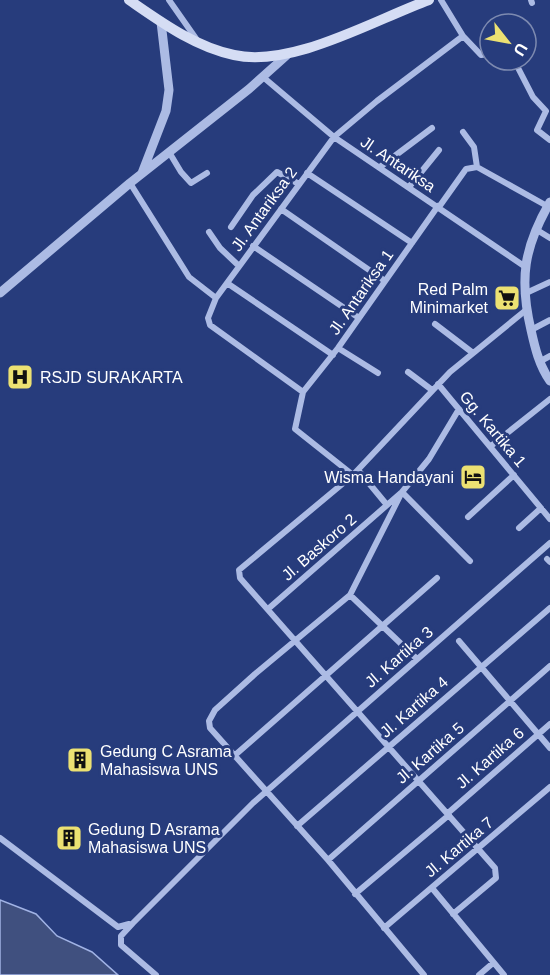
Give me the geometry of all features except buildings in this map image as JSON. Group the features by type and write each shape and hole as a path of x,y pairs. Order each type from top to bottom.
{"main road":[{"path":"129,0 160,22 199,43 246,57 287,55 429,0"}],"street":[{"path":"169,0 199,43"},
{"path":"441,0 463,36 478,54"},
{"path":"142,174 166,111 169,90 160,22"},
{"name":"Jl. Antariksa 2","path":"216,298 334,137 371,105 463,36"},
{"path":"0,293 287,55"},
{"path":"520,72 534,97 546,111 537,130 550,140"},
{"name":"Jl. Antariksa","path":"263,77 334,137 524,266"},
{"path":"380,168 432,128"},
{"path":"463,132 474,147 477,167 549,204 524,266 524,294 539,362 550,381"},
{"path":"409,188 439,150"},
{"path":"169,152 181,172 195,184 207,173"},
{"name":"Jl. Antariksa 1","path":"303,392 333,355 466,169 477,167"},
{"path":"231,228 253,195 277,172 281,172 299,184"},
{"path":"307,173 412,243"},
{"path":"130,183 189,277 216,298 208,318 210,325 303,392 295,429 355,472 387,505"},
{"path":"281,209 385,281"},
{"path":"537,230 550,238"},
{"path":"209,232 220,248 239,266"},
{"path":"254,246 359,318"},
{"path":"524,294 550,282"},
{"path":"227,283 333,355"},
{"path":"453,914 497,876 495,868 240,578 239,570 355,472 435,387 526,310"},
{"path":"531,330 550,320"},
{"path":"435,324 473,353"},
{"path":"338,348 378,373"},
{"path":"539,362 550,356"},
{"name":"Gg. Kartika 1","path":"408,372 435,387 459,409 550,519"},
{"path":"491,446 550,399"},
{"path":"423,975 328,860 297,826 263,795 210,728 210,717 255,674 350,595 402,492 435,451 459,409"},
{"path":"468,517 514,475"},
{"path":"402,492 470,561"},
{"name":"Jl. Baskoro 2","path":"268,609 402,492"},
{"path":"519,528 542,508"},
{"name":"Jl. Kartika 3","path":"132,923 254,803 550,543"},
{"path":"234,756 437,578"},
{"path":"350,595 417,658"},
{"name":"Jl. Kartika 4","path":"297,826 550,608"},
{"path":"459,641 550,748"},
{"name":"Jl. Kartika 5","path":"328,860 550,666"},
{"name":"Jl. Kartika 6","path":"355,894 550,724"},
{"name":"Jl. Kartika 7","path":"384,928 550,787"},
{"path":"0,838 118,927 132,923"},
{"path":"432,888 504,975"},
{"path":"132,923 121,936 121,945 156,975"},
{"path":"479,975 493,963"}],"water":[{"path":"0,900 36,914 57,936 92,952 118,975 0,975"}],"place":[{"name":"Red Palm Minimarket","path":"507,298"},
{"name":"RSJD SURAKARTA","path":"20,377"},
{"name":"Wisma Handayani","path":"473,477"},
{"name":"Gedung C Asrama Mahasiswa UNS","path":"80,760"},
{"name":"Gedung D Asrama Mahasiswa UNS","path":"69,838"}]}
